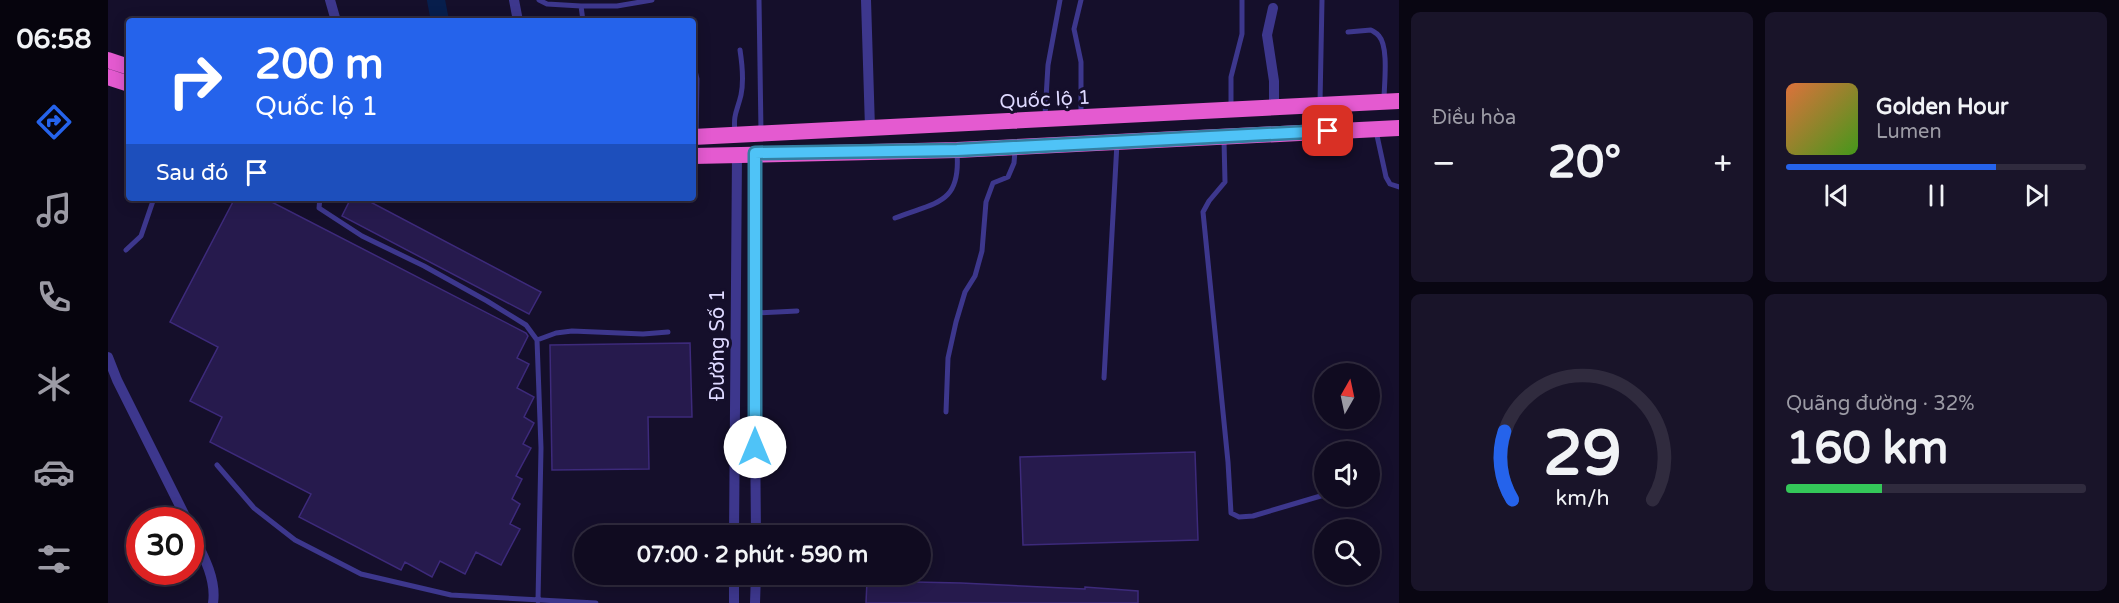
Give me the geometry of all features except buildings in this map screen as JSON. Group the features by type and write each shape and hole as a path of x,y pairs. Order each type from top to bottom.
{"highway":[{"path":"108,60 126,66"},
{"path":"108,77 126,83"},
{"name":"Quốc lộ 1","path":"696,137 1391,101"},
{"path":"696,156 957,150 1399,128"},
{"path":"755,153 757,134"},
{"path":"735,135 737,154"}],"street":[{"path":"330,0 335,18"},
{"path":"514,0 517,18"},
{"path":"866,0 870,128"},
{"path":"1273,8 1267,35 1274,81 1274,108"},
{"name":"Đường Số 1","path":"755,153 756,525"},
{"name":"Đường Số 1","path":"734,525 737,154"},
{"path":"108,357 117,380 180,507"},
{"path":"204,558 214,596 213,603"},
{"path":"734,585 734,603"},
{"path":"755,603 756,585"}],"lane":[{"path":"538,0 547,4 581,6 617,6 652,0"},
{"path":"757,134 759,0"},
{"path":"1045,120 1047,65 1060,0"},
{"path":"1081,0 1074,29 1081,62 1081,118"},
{"path":"1231,109 1231,77 1242,34 1242,0"},
{"path":"1320,105 1322,0"},
{"path":"581,6 583,18"},
{"path":"1348,32 1371,30 1381,37 1391,101"},
{"path":"735,135 733,117 741,94 740,50"},
{"path":"696,75 696,98"},
{"path":"1375,129 1386,177 1390,184 1399,187"},
{"path":"1224,136 1225,182 1203,212 1231,513 1239,517 1253,516 1314,498"},
{"path":"1104,378 1117,141"},
{"path":"946,412 948,358 965,292 975,276 982,251 986,202 993,183 1008,177 1014,163 1015,147"},
{"path":"895,218 938,203 949,196 957,178 957,150"},
{"path":"126,250 141,236 153,201"},
{"path":"320,201 320,208 353,231 424,266 487,301 526,325 537,340 541,448 538,601"},
{"path":"754,313 796,311"},
{"path":"537,340 556,333 572,331 644,334 668,332"},
{"path":"217,465 254,508 295,540 361,574 451,596 596,603"}],"waterway":[{"path":"436,0 439,18"}],"route":[{"path":"755,447 755,153 957,150 1328,131"}]}
